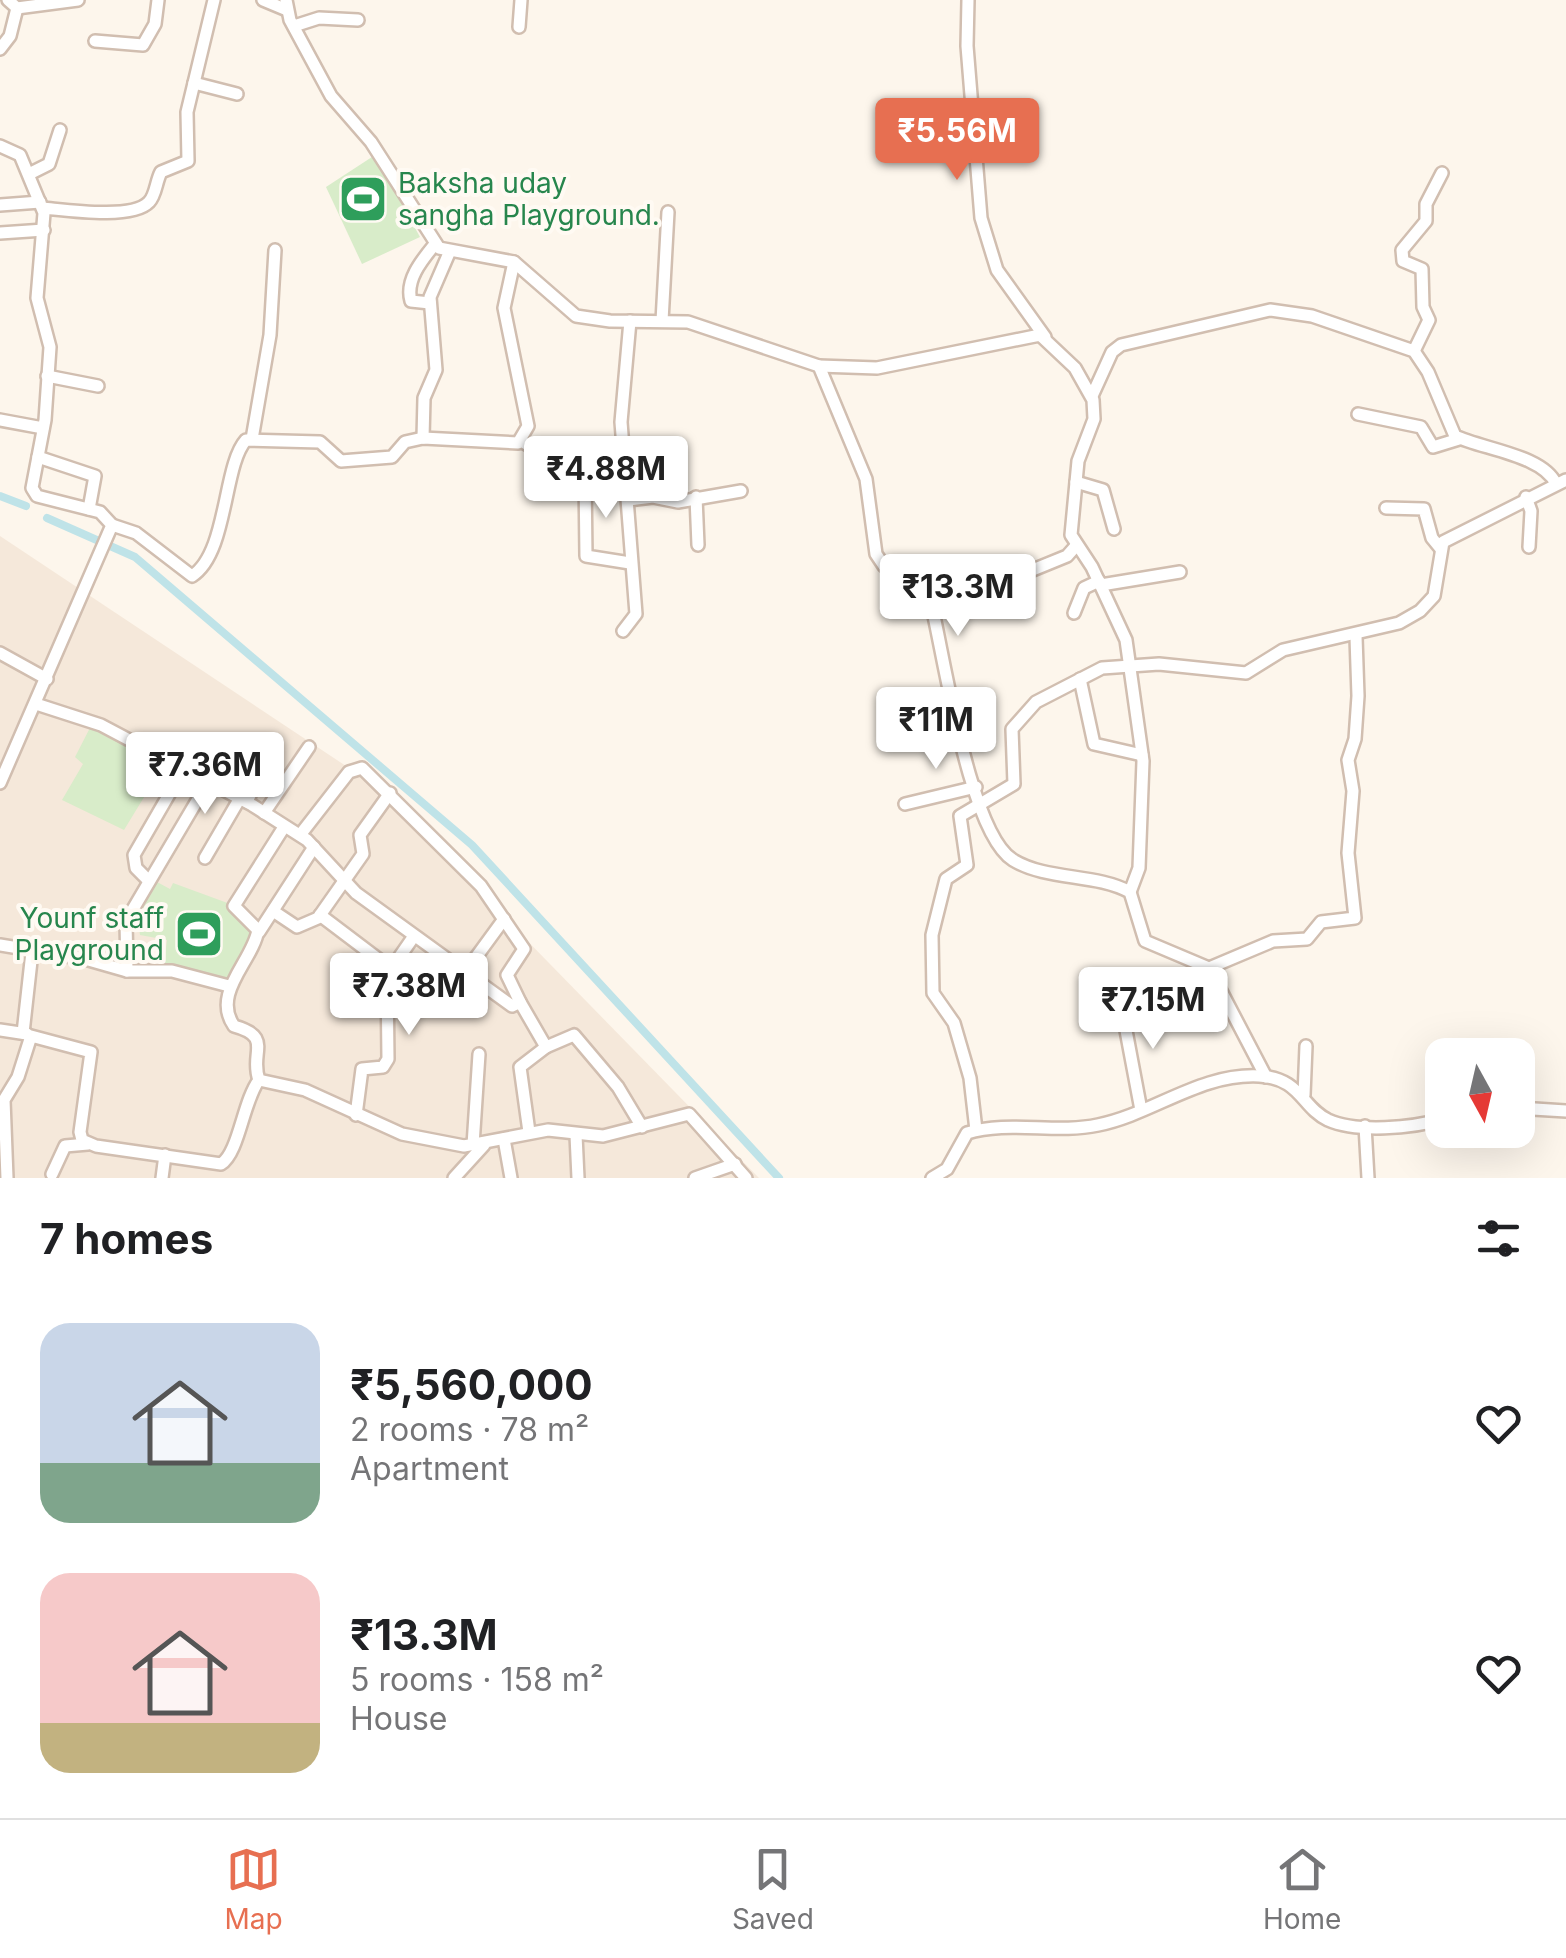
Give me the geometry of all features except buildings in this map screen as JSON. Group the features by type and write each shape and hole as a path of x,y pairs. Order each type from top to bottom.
{"street":[{"path":"0,49 10,36 13,4 78,0"},
{"path":"95,41 142,45 155,24 158,0"},
{"path":"0,205 117,212 148,203 161,172 191,158 187,112 214,0"},
{"path":"264,0 286,5 331,96 371,142 435,244 449,252 514,262 576,316 697,324 819,366 876,368 1023,336 1045,336"},
{"path":"519,27 521,0"},
{"path":"968,0 967,46 981,218 997,270 1045,336 1075,368 1092,396 1094,419 1078,461 1071,536 1100,583 1126,640 1142,755 1140,868 1130,892 1145,941 1209,968 1266,1077"},
{"path":"294,26 319,18 358,20"},
{"path":"194,83 238,94"},
{"path":"28,174 49,164 60,130"},
{"path":"0,146 16,150 41,205 44,230 37,298 50,347 34,493 106,516 112,528 0,783"},
{"path":"1414,352 1428,321 1422,298 1422,272 1418,265 1403,261 1401,252 1404,242 1426,221 1426,203 1442,173"},
{"path":"662,320 668,212"},
{"path":"0,233 44,230"},
{"path":"430,303 412,301 408,294 413,276 435,244"},
{"path":"252,439 270,334 275,250"},
{"path":"422,438 424,398 436,370 430,303 449,252"},
{"path":"514,262 504,308 528,426 520,441"},
{"path":"1092,396 1112,352 1120,345 1277,310 1312,316 1414,352 1459,439"},
{"path":"623,632 636,614 621,422 630,321"},
{"path":"819,366 866,479 876,554 884,566 919,577 928,594 952,717 994,841 1012,859 1130,892"},
{"path":"46,376 98,386"},
{"path":"976,1130 970,1078 954,1023 933,992 932,935 946,879 967,865 960,816 1006,791 1016,780 1014,724 1031,706 1102,668 1160,664 1238,674 1251,672 1284,650 1356,637 1398,623 1425,606 1438,588 1441,549 1447,540 1561,482 1537,462 1509,457 1476,440 1459,439 1433,447 1420,427 1358,414"},
{"path":"0,420 43,428"},
{"path":"112,528 136,532 187,575 197,574 230,499 239,449 252,439 320,442 330,447 336,458 354,461 392,457 405,442 422,438 483,444 520,441 539,455 585,476 628,474"},
{"path":"38,457 95,476 88,508"},
{"path":"585,476 586,556 630,564"},
{"path":"1076,482 1103,490 1114,529"},
{"path":"628,500 653,497 678,502 741,490"},
{"path":"696,497 698,545"},
{"path":"1526,497 1530,510 1529,547"},
{"path":"1386,508 1424,509 1432,538 1441,549"},
{"path":"1013,578 1066,556 1075,547"},
{"path":"1074,613 1084,588 1180,572"},
{"path":"1209,968 1273,942 1309,938 1321,922 1355,918 1348,852 1353,791 1348,760 1355,739 1356,637"},
{"path":"0,652 47,679"},
{"path":"1080,679 1096,747 1142,755"},
{"path":"36,704 102,724 244,800 300,835 343,880 414,936 466,970 502,1003 512,1006 520,1002"},
{"path":"205,858 261,770 226,747"},
{"path":"264,813 309,747"},
{"path":"300,835 355,767 390,793 481,886 524,949 507,976 546,1047"},
{"path":"149,881 136,868 134,855 184,770"},
{"path":"128,971 126,921 208,782"},
{"path":"905,804 976,787"},
{"path":"273,911 297,927 320,915 365,851 359,839 364,825 390,793"},
{"path":"258,932 234,906 284,827"},
{"path":"221,1178 221,1164 230,1156 246,1100 259,1080 257,1039 231,1023 229,986 258,932 314,847"},
{"path":"320,915 390,968"},
{"path":"466,970 504,919"},
{"path":"356,1116 362,1069 383,1067 388,1059 390,968 414,936"},
{"path":"0,945 128,971 172,971 229,986"},
{"path":"7,1178 4,1100 18,1076 27,1034 32,952"},
{"path":"1121,1004 1141,1110"},
{"path":"0,1030 91,1052 80,1132 88,1144"},
{"path":"528,1132 520,1066 569,1034 578,1038 618,1087 642,1127"},
{"path":"1304,1095 1306,1046"},
{"path":"454,1178 478,1145 480,1054"},
{"path":"932,1178 947,1168 962,1137 976,1130 1095,1126 1212,1082 1266,1077 1304,1095 1328,1120 1365,1126 1425,1121"},
{"path":"259,1080 305,1090 402,1134 478,1145 528,1132 603,1136 689,1114 746,1178"},
{"path":"1535,1109 1566,1111"},
{"path":"1365,1126 1368,1178"},
{"path":"576,1135 578,1178"},
{"path":"504,1139 511,1178"},
{"path":"52,1174 65,1146 88,1144 221,1164"},
{"path":"162,1178 165,1154"},
{"path":"695,1178 735,1164"}],"shaded area":[{"path":"0,536 376,786 759,1178 0,1178"}],"green space":[{"name":"Baksha uday sangha Playground.","path":"375,155 420,237 362,264 326,187"},
{"path":"93,722 166,761 124,830 62,800 83,764 75,757"},
{"name":"Younf staff Playground","path":"157,882 170,889 173,883 233,905 238,919 259,934 230,986 163,972 167,940 140,935 139,928 143,897 149,884 154,887"}],"waterway":[{"path":"0,496 26,506"},
{"path":"47,518 135,557 472,845 779,1178"}],"place":[{"name":"Baksha uday sangha Playground.","path":"363,199"},
{"name":"Younf staff Playground","path":"199,934"}]}
